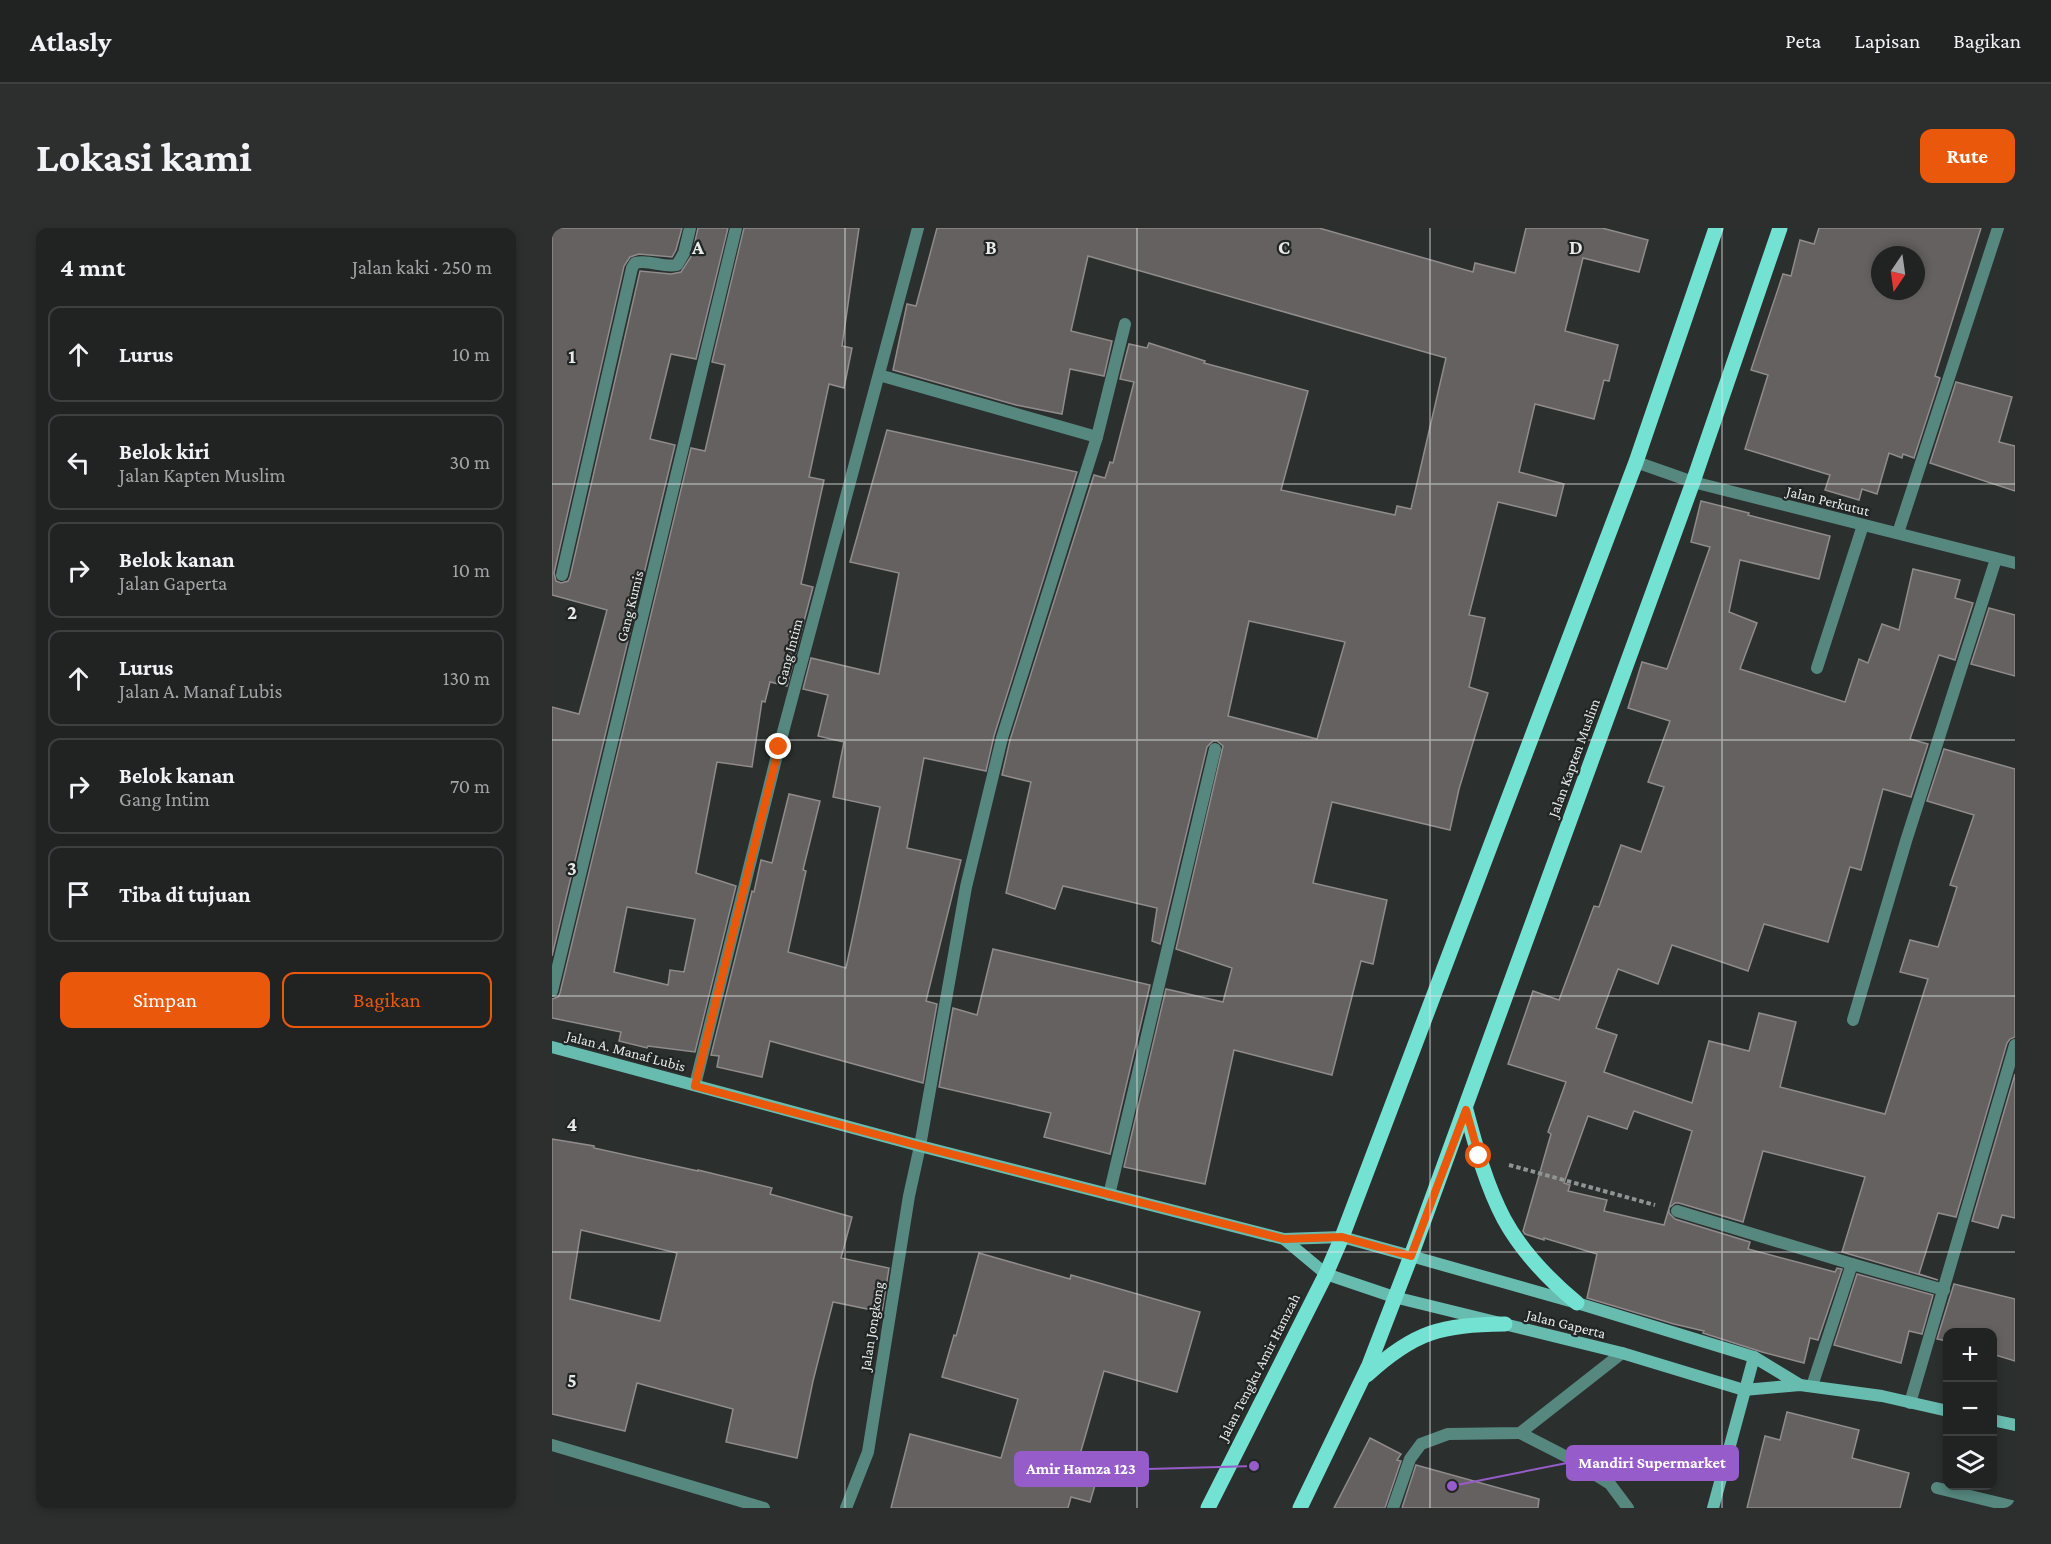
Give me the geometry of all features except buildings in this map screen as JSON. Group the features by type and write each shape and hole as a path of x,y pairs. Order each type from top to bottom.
{"main road":[{"path":"1326,1274 1636,462 1716,228"},
{"name":"Jalan Kapten Muslim","path":"1394,1297 1466,1110 1693,482 1780,228"},
{"path":"1466,1110 1479,1156 1504,1220 1527,1254 1550,1281 1577,1303"},
{"name":"Jalan Tengku Amir Hamzah","path":"1208,1508 1326,1274"},
{"path":"1300,1508 1369,1365 1394,1297"},
{"path":"1361,1381 1384,1360 1415,1338 1468,1324 1505,1324"}],"street":[{"path":"562,575 632,268 635,263 640,262 676,265 684,253 690,228"},
{"name":"Gang Kumis","path":"552,991 736,228"},
{"name":"Gang Intim","path":"695,1086 779,747 918,228"},
{"path":"1898,533 1998,228"},
{"name":"Jalan Jongkong","path":"846,1508 867,1452 909,1196 966,887 1002,738 1097,437 1125,324"},
{"path":"879,375 1097,437"},
{"name":"Jalan Perkutut","path":"1636,462 1693,482 2015,563"},
{"path":"1817,668 1863,525"},
{"path":"1853,1020 1906,841 1996,559"},
{"path":"1108,1195 1215,749"},
{"path":"1910,1403 2015,1045"},
{"name":"Jalan A. Manaf Lubis","path":"552,1047 920,1146 1284,1239 1342,1237"},
{"path":"1677,1211 1944,1290"},
{"name":"Jalan Gaperta","path":"1342,1237 1577,1303 1754,1357 1806,1385"},
{"name":"Jalan A. Manaf Lubis","path":"1284,1239 1326,1274"},
{"path":"1806,1385 1852,1264"},
{"name":"Jalan Gaperta","path":"1326,1274 1394,1297 1622,1353 1744,1390 1806,1385 1882,1396 1943,1410"},
{"path":"1520,1433 1622,1353"},
{"path":"1713,1508 1754,1357"},
{"path":"1997,1421 2015,1425"},
{"path":"1393,1508 1410,1459 1421,1444 1448,1434 1520,1433 1567,1457 1610,1484 1628,1508"},
{"path":"552,1445 764,1508"},
{"path":"1937,1488 2015,1507"}],"path":[{"path":"1479,1156 1677,1211"}],"place":[{"name":"Amir Hamza 123","path":"1254,1466"},
{"name":"Mandiri Supermarket","path":"1452,1486"}],"route":[{"path":"779,747 695,1086 1284,1239 1342,1237 1411,1256 1466,1110 1479,1156"}]}
